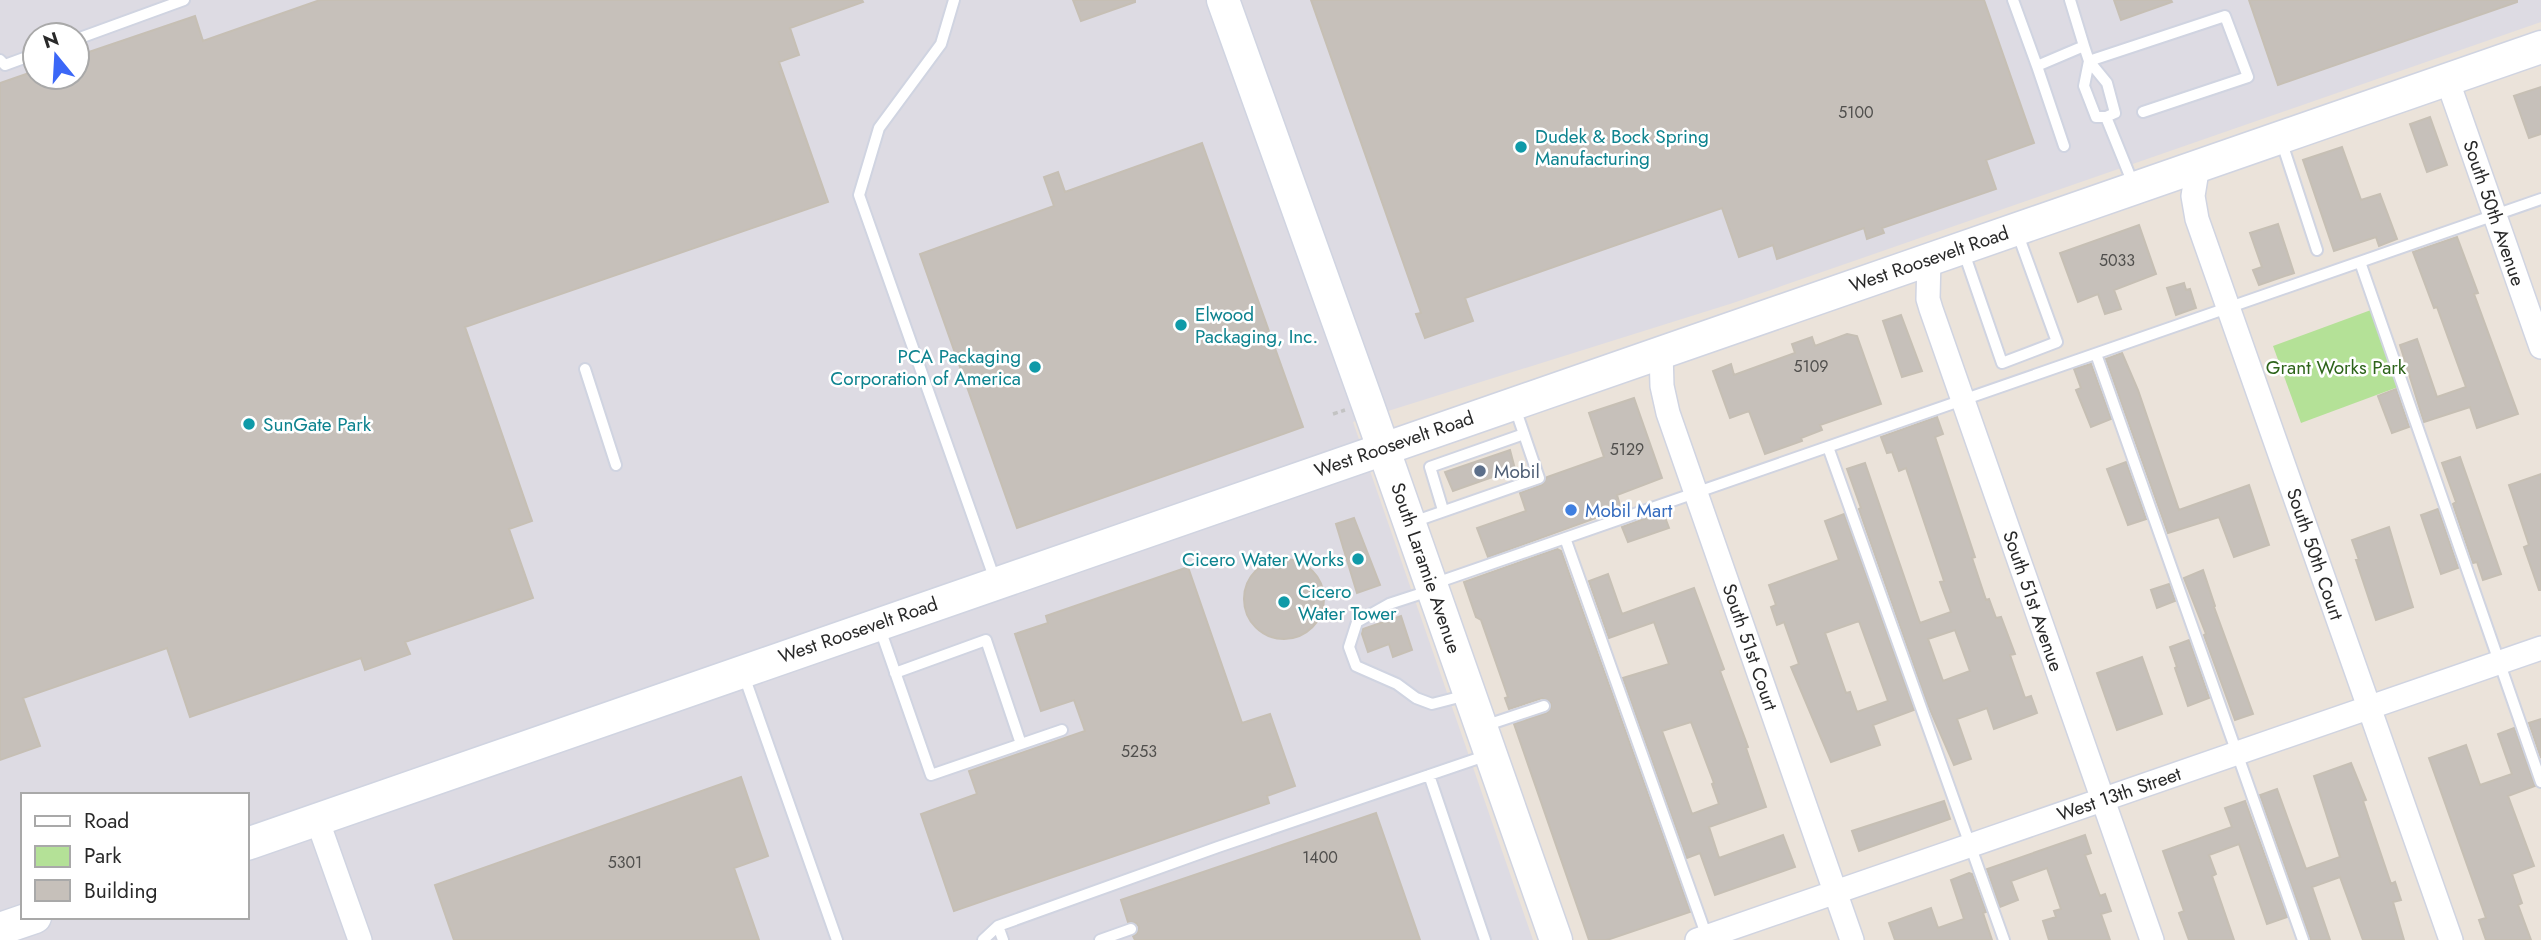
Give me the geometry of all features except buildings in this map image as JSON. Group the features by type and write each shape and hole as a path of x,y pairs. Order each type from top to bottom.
{"main road":[{"name":"South Laramie Avenue","path":"1223,0 1556,940"},
{"name":"West Roosevelt Road","path":"248,844 1383,447 2541,47"},
{"path":"0,929 29,919"}],"street":[{"name":"South 50th Avenue","path":"2447,79 2541,347"},
{"name":"South 50th Court","path":"2198,165 2193,196 2194,209 2451,940"},
{"name":"South 51st Avenue","path":"1929,258 1928,299 2152,940"},
{"name":"South 51st Court","path":"1661,352 1661,386 1853,940"},
{"name":"West 13th Street","path":"1704,939 2541,648"},
{"path":"317,819 360,940"}],"lane":[{"path":"91,34 184,0"},
{"path":"954,0 941,44 879,128 859,195 996,583"},
{"path":"2013,0 2064,146"},
{"path":"2070,0 2089,61 2107,83 2115,113 2106,117 2096,117 2084,86 2089,61"},
{"path":"2089,61 2225,16 2248,77 2143,113"},
{"path":"2037,66 2084,46"},
{"path":"0,60 5,65 21,59"},
{"path":"2106,117 2135,187"},
{"path":"2280,137 2317,250"},
{"path":"1469,694 1432,704 1416,698 1397,684 1356,666 1349,647 1357,622 1388,604 1565,538 2541,199"},
{"path":"1962,247 2002,363 2057,342 2016,229"},
{"path":"2360,262 2541,782"},
{"path":"2096,354 2303,940"},
{"path":"585,369 616,465"},
{"path":"1410,523 1539,478 1513,403"},
{"path":"1443,510 1430,467 1524,434"},
{"path":"1828,447 2004,940"},
{"path":"1565,538 1704,939"},
{"path":"878,623 931,775 1062,730"},
{"path":"895,673 986,640 1021,744"},
{"path":"742,671 837,940"},
{"path":"983,940 998,926 1429,775 1544,706"},
{"path":"1429,775 1485,940"},
{"path":"998,926 1003,940"},
{"path":"1101,940 1131,929"}],"path":[{"path":"1333,414 1345,410"}],"shaded area":[{"path":"0,0 2541,0 2541,22 1733,303 1353,422 1533,940 0,940"}],"green space":[{"name":"Grant Works Park","path":"2371,310 2398,387 2301,423 2273,346"}],"place":[{"name":"Dudek & Bock Spring Manufacturing","path":"1521,147"},
{"name":"Elwood Packaging, Inc.","path":"1181,325"},
{"name":"PCA Packaging Corporation of America","path":"1035,367"},
{"name":"SunGate Park","path":"249,424"},
{"name":"Mobil","path":"1480,471"},
{"name":"Mobil Mart","path":"1571,510"},
{"name":"Cicero Water Works","path":"1358,559"},
{"name":"Cicero Water Tower","path":"1284,602"}]}
